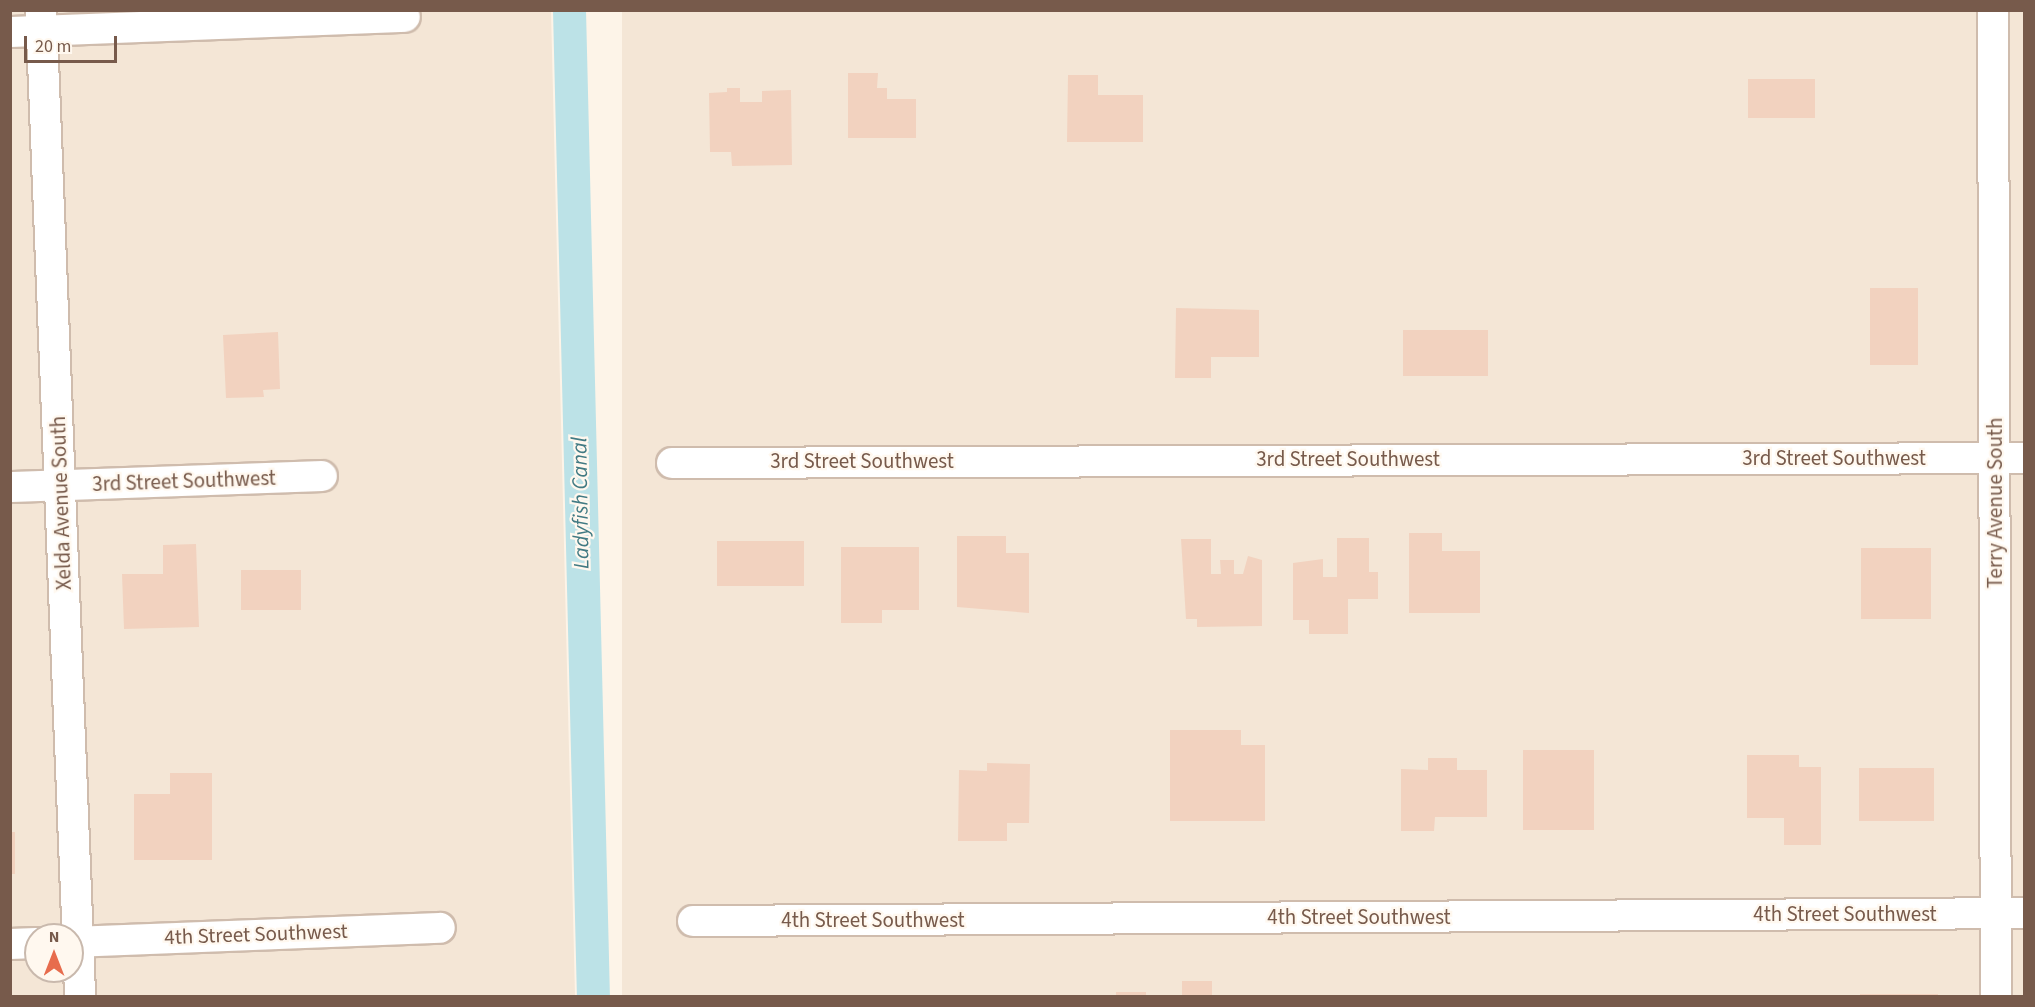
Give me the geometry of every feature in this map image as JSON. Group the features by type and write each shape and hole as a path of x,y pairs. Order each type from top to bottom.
{"street":[{"name":"Terry Avenue South","path":"1993,10 1995,457 2010,913 1996,996"},
{"path":"10,32 42,21 405,17"},
{"name":"Xelda Avenue South","path":"42,21 61,485 74,923"},
{"name":"3rd Street Southwest","path":"672,463 2025,458"},
{"name":"3rd Street Southwest","path":"10,487 322,476"},
{"name":"4th Street Southwest","path":"693,921 2010,913"},
{"name":"4th Street Southwest","path":"84,941 440,928"}],"shaded area":[{"path":"10,11 551,11 575,996 11,996"},
{"path":"622,11 2024,11 2024,996 622,996"}],"building":[{"path":"848,73 878,73 877,88 887,88 887,99 916,99 916,138 848,138"},
{"path":"1068,75 1098,75 1098,95 1143,95 1143,142 1067,142"},
{"path":"1748,79 1815,79 1815,118 1748,118"},
{"path":"727,88 740,88 740,102 762,102 762,91 791,90 792,165 732,166 731,152 710,152 709,93 727,92"},
{"path":"1870,288 1918,288 1918,365 1870,365"},
{"path":"1176,308 1259,310 1259,357 1211,357 1211,378 1175,378"},
{"path":"1403,330 1488,330 1488,376 1403,376"},
{"path":"278,332 280,389 263,390 264,397 226,398 223,335"},
{"path":"1409,533 1442,533 1442,551 1480,551 1480,613 1409,613"},
{"path":"957,536 1006,536 1006,553 1029,553 1029,613 957,607"},
{"path":"1337,538 1369,538 1369,572 1378,572 1378,599 1348,599 1348,634 1309,634 1309,620 1293,620 1293,563 1323,559 1323,577 1337,577"},
{"path":"1181,539 1211,539 1211,574 1221,574 1220,560 1234,560 1234,574 1243,574 1248,556 1262,560 1262,626 1197,627 1197,619 1186,619"},
{"path":"717,541 804,541 804,586 717,586"},
{"path":"196,544 199,627 124,629 122,574 163,574 163,545"},
{"path":"841,547 919,547 919,610 882,610 882,623 841,623"},
{"path":"1861,548 1931,548 1931,619 1861,619"},
{"path":"241,570 301,570 301,610 241,610"},
{"path":"1170,730 1241,730 1241,745 1265,745 1265,821 1170,821"},
{"path":"1523,750 1594,750 1594,830 1523,830"},
{"path":"1747,755 1799,755 1799,767 1821,767 1821,845 1784,845 1784,818 1747,818"},
{"path":"1428,758 1457,758 1457,770 1487,770 1487,817 1435,817 1434,831 1401,831 1401,769 1428,770"},
{"path":"987,763 1030,764 1029,823 1007,823 1007,841 958,841 959,770 987,771"},
{"path":"1859,768 1934,768 1934,821 1859,821"},
{"path":"170,773 212,773 212,860 134,860 134,794 170,794"},
{"path":"10,832 15,832 15,874 10,874"},
{"path":"1182,981 1212,981 1212,996 1182,996"},
{"path":"1116,992 1146,992 1146,996 1116,996"},
{"path":"1860,994 1938,994 1938,996 1860,996"}],"waterway":[{"name":"Ladyfish Canal","path":"569,10 593,996"}]}
